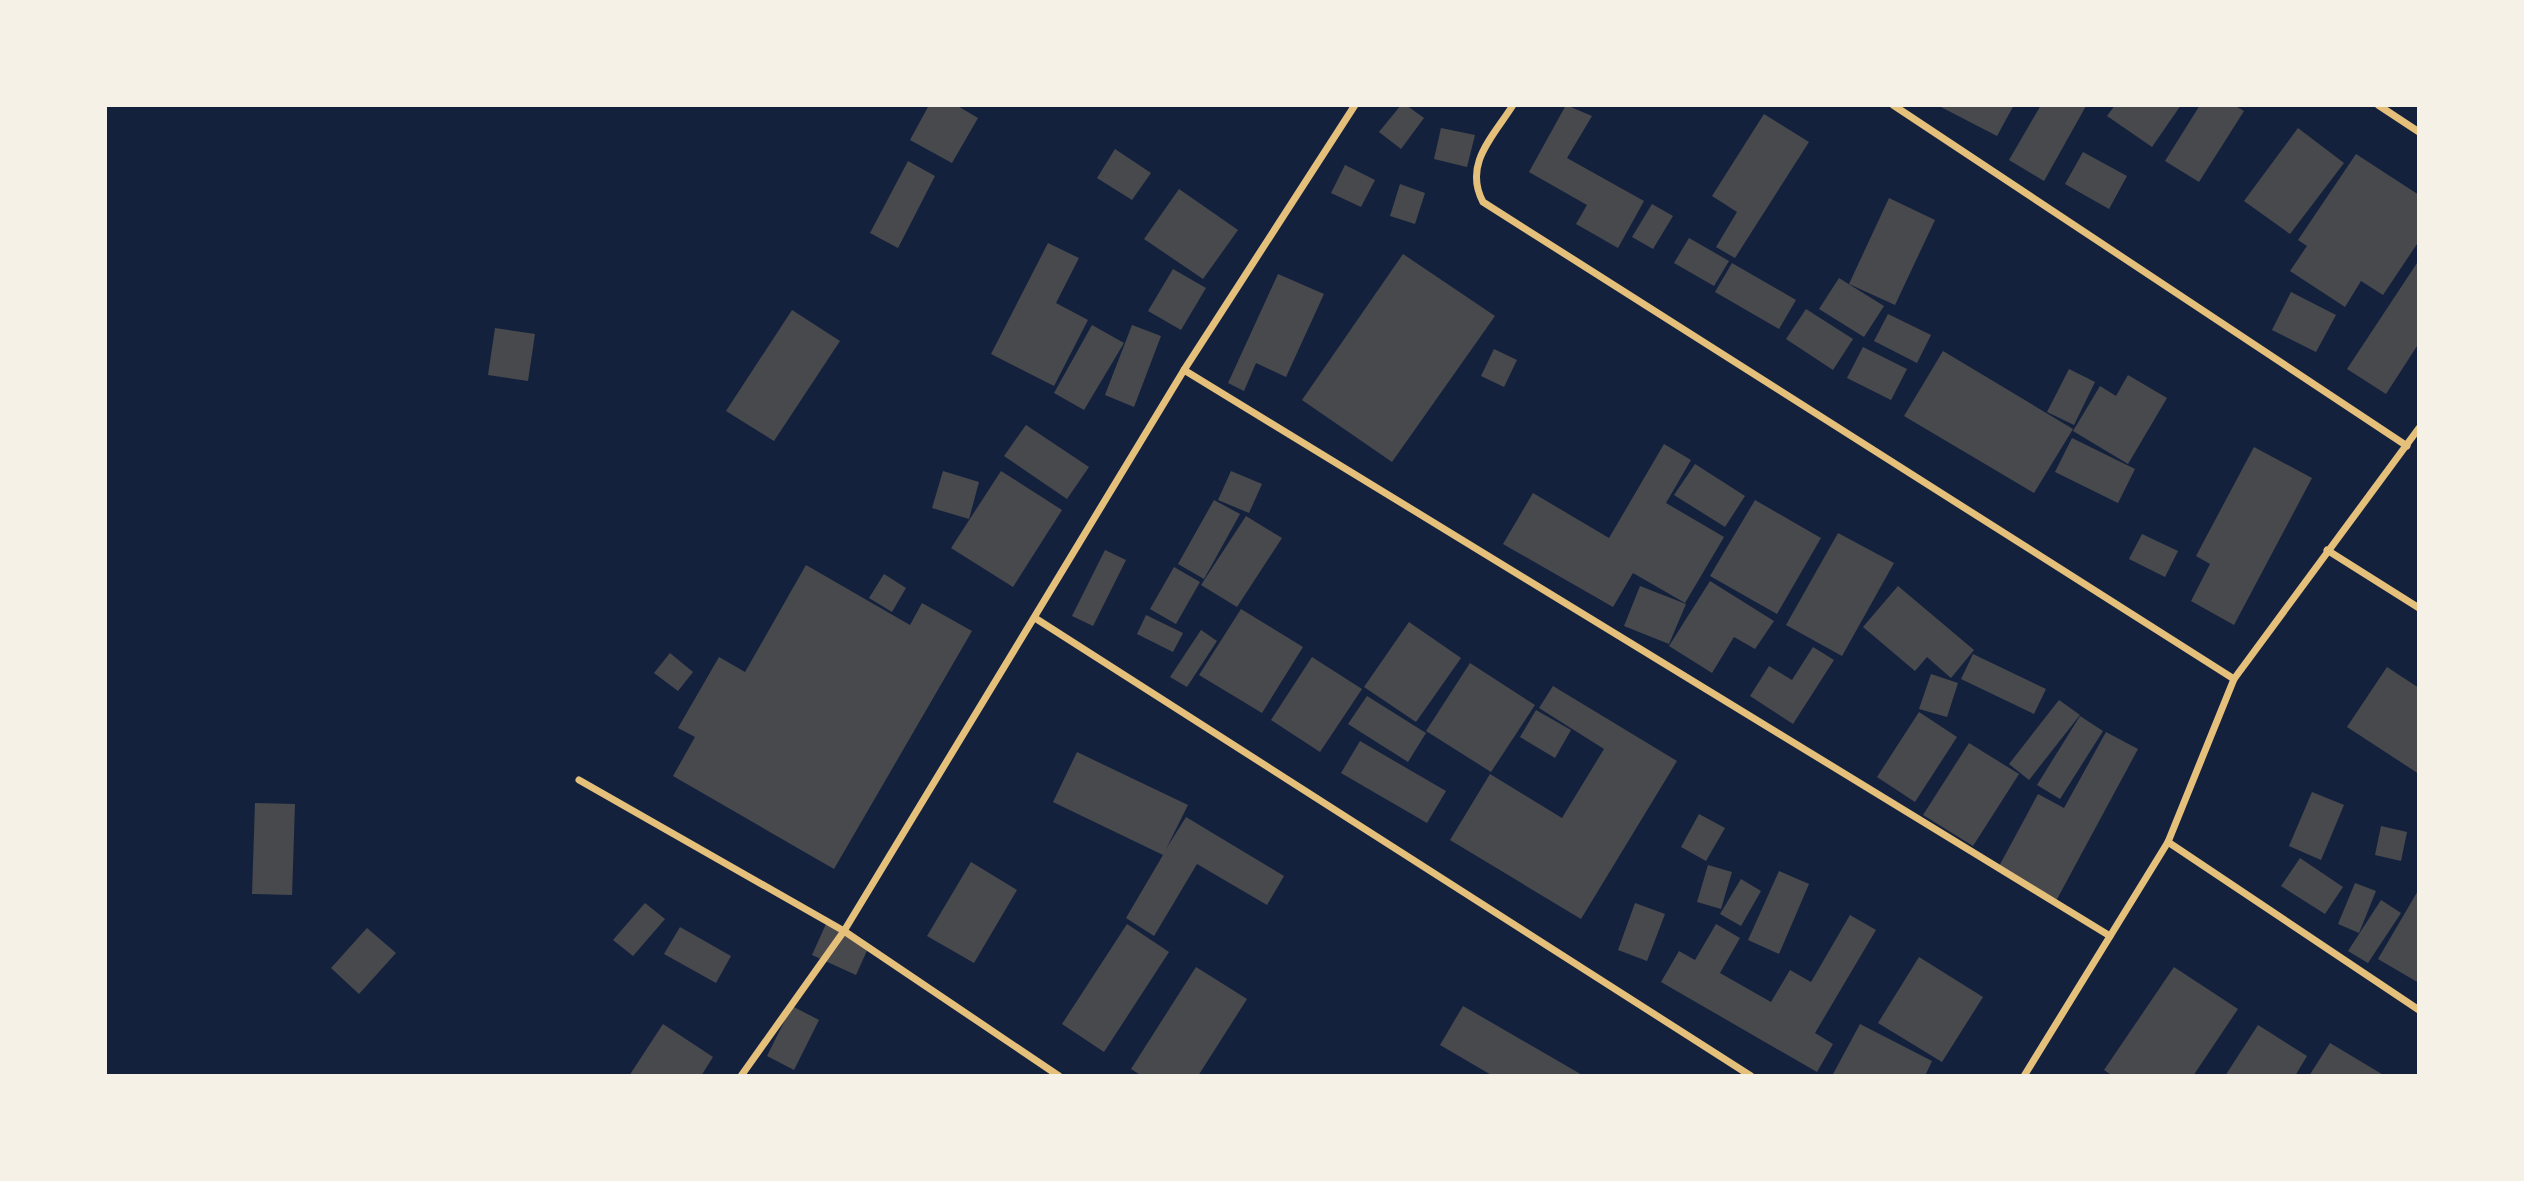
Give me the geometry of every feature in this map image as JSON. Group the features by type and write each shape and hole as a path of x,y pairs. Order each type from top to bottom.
{"street":[{"path":"741,1076 844,931 1184,370 1354,105"},
{"path":"1513,105 1476,163 1475,186 1483,202 2234,679"},
{"path":"1892,105 2407,446"},
{"path":"2378,105 2419,132"},
{"path":"1184,370 2110,936"},
{"path":"2024,1076 2168,842 2234,679 2419,428"},
{"path":"2327,550 2419,608"},
{"path":"1035,618 1751,1076"},
{"path":"579,780 844,931 1059,1076"},
{"path":"2168,842 2419,1010"}],"building":[{"path":"929,105 956,105 978,118 952,163 910,140"},
{"path":"1401,105 1406,105 1424,118 1401,149 1379,132"},
{"path":"1566,105 1592,116 1567,158 1644,201 1618,248 1576,224 1587,205 1529,172"},
{"path":"1937,105 2014,105 1997,136"},
{"path":"2041,105 2086,106 2044,181 2009,160"},
{"path":"2115,105 2181,105 2152,147 2107,116"},
{"path":"2200,105 2234,105 2244,111 2199,182 2165,161"},
{"path":"1764,114 1809,142 1735,258 1716,247 1737,212 1712,196"},
{"path":"1441,128 1475,135 1467,167 1434,159"},
{"path":"2298,128 2344,163 2290,234 2244,201"},
{"path":"1115,149 1151,173 1132,200 1097,178"},
{"path":"2083,152 2127,176 2109,209 2065,184"},
{"path":"2356,154 2419,195 2419,241 2383,295 2361,281 2345,307 2290,271 2307,246 2298,240"},
{"path":"908,161 935,176 898,248 870,233"},
{"path":"1345,165 1375,180 1361,207 1331,193"},
{"path":"1400,184 1425,193 1415,224 1390,216"},
{"path":"1179,189 1238,230 1203,279 1144,239"},
{"path":"1889,198 1935,220 1895,305 1849,284"},
{"path":"1652,204 1673,216 1653,249 1632,237"},
{"path":"1689,238 1729,261 1714,286 1674,263"},
{"path":"1048,243 1079,258 1056,303 1088,320 1054,386 991,354"},
{"path":"1403,254 1495,316 1392,462 1302,400"},
{"path":"2419,260 2419,343 2386,394 2347,369"},
{"path":"1732,263 1796,300 1779,329 1715,292"},
{"path":"1173,269 1206,288 1181,330 1148,311"},
{"path":"1278,274 1324,294 1286,377 1256,363 1244,391 1228,383"},
{"path":"1839,278 1884,306 1864,337 1819,309"},
{"path":"2291,292 2336,315 2316,352 2272,330"},
{"path":"1806,309 1853,339 1833,370 1786,339"},
{"path":"792,310 840,341 774,441 726,411"},
{"path":"1888,314 1931,335 1917,363 1874,341"},
{"path":"1092,325 1124,343 1084,410 1054,393"},
{"path":"1132,325 1161,336 1134,407 1105,395"},
{"path":"495,328 535,334 528,381 488,375"},
{"path":"1863,347 1907,369 1891,400 1847,378"},
{"path":"1494,349 1517,360 1504,387 1481,376"},
{"path":"1943,351 2073,429 2034,493 1904,416"},
{"path":"2069,369 2095,382 2074,425 2047,412"},
{"path":"2128,375 2167,398 2128,464 2073,431 2100,386 2116,396"},
{"path":"1026,425 1089,467 1067,499 1004,456"},
{"path":"2072,438 2135,469 2118,503 2055,472"},
{"path":"1664,444 1691,460 1666,503 1724,537 1685,603 1633,573 1613,607 1503,544 1533,493 1609,538"},
{"path":"2254,447 2312,478 2234,625 2191,601 2210,564 2196,556"},
{"path":"1695,464 1745,496 1725,527 1674,495"},
{"path":"943,471 979,482 969,519 932,508"},
{"path":"1001,471 1062,510 1013,587 951,548"},
{"path":"1231,471 1262,484 1249,513 1218,500"},
{"path":"1214,500 1240,514 1204,579 1178,564"},
{"path":"1755,500 1821,538 1777,614 1710,576"},
{"path":"1246,516 1282,538 1237,607 1201,585"},
{"path":"1838,533 1894,563 1842,656 1786,625"},
{"path":"2142,534 2178,551 2165,577 2129,559"},
{"path":"1105,550 1126,560 1093,626 1072,616"},
{"path":"806,565 910,625 922,603 972,631 834,869 673,776 695,737 678,728 719,657 745,672"},
{"path":"1174,567 1200,582 1176,624 1150,609"},
{"path":"884,574 906,588 892,612 869,598"},
{"path":"1710,581 1774,621 1755,649 1734,637 1712,673 1669,646"},
{"path":"1640,586 1686,604 1669,644 1624,626"},
{"path":"1898,586 1974,650 1951,678 1927,657 1915,671 1863,627"},
{"path":"1241,609 1303,647 1262,713 1199,675"},
{"path":"1146,615 1183,633 1173,652 1137,634"},
{"path":"1409,622 1461,658 1416,722 1364,687"},
{"path":"1201,630 1217,641 1187,687 1170,677"},
{"path":"1813,647 1834,660 1793,724 1750,696 1769,666 1792,680"},
{"path":"670,653 693,672 678,691 654,673"},
{"path":"1973,654 2046,689 2034,714 1961,679"},
{"path":"1312,657 1362,689 1320,752 1271,720"},
{"path":"1470,663 1535,705 1491,772 1426,731"},
{"path":"2387,667 2419,688 2419,774 2347,727"},
{"path":"1931,674 1958,683 1947,717 1919,709"},
{"path":"1553,686 1677,761 1581,919 1450,840 1490,774 1562,818 1604,749 1539,708"},
{"path":"1367,696 1426,733 1408,762 1348,724"},
{"path":"2059,700 2080,715 2029,780 2009,764"},
{"path":"1536,710 1571,730 1555,758 1520,737"},
{"path":"1919,712 1957,737 1915,802 1877,777"},
{"path":"2080,716 2103,731 2060,799 2037,785"},
{"path":"2106,732 2138,749 2056,901 1997,870 2038,794 2064,808"},
{"path":"1360,741 1446,791 1427,823 1341,773"},
{"path":"1969,743 2019,774 1973,846 1923,815"},
{"path":"1077,752 1188,805 1166,849 1186,817 1284,876 1267,905 1197,864 1154,936 1126,918 1163,855 1053,802"},
{"path":"2312,792 2344,805 2321,860 2289,846"},
{"path":"255,803 295,804 292,895 252,894"},
{"path":"1699,814 1725,828 1706,861 1681,847"},
{"path":"2381,826 2407,832 2401,861 2375,855"},
{"path":"2300,858 2343,887 2325,914 2281,886"},
{"path":"971,862 1017,890 974,963 927,936"},
{"path":"1708,865 1732,872 1721,909 1697,902"},
{"path":"1779,871 1809,884 1779,954 1748,940"},
{"path":"1741,879 1761,891 1741,926 1720,914"},
{"path":"2355,883 2376,891 2359,933 2338,924"},
{"path":"2419,889 2419,983 2378,959"},
{"path":"2381,900 2401,913 2368,963 2348,951"},
{"path":"645,903 665,919 633,956 613,940"},
{"path":"1635,903 1665,914 1647,961 1618,950"},
{"path":"1850,915 1876,930 1815,1033 1833,1044 1817,1072 1661,982 1679,951 1695,960 1716,924 1740,938 1720,973 1771,1002 1790,970 1811,982"},
{"path":"826,924 870,944 856,975 812,955"},
{"path":"1127,924 1169,952 1104,1052 1062,1024"},
{"path":"680,927 731,956 716,983 664,954"},
{"path":"367,928 396,953 359,994 331,968"},
{"path":"1919,957 1983,997 1942,1062 1878,1023"},
{"path":"1196,967 1247,999 1198,1076 1142,1076 1131,1069"},
{"path":"2174,967 2238,1009 2193,1076 2113,1076 2104,1070"},
{"path":"792,1006 819,1020 794,1070 767,1056"},
{"path":"1463,1006 1584,1076 1493,1076 1440,1045"},
{"path":"663,1024 713,1057 701,1076 629,1076"},
{"path":"1860,1024 1932,1061 1925,1076 1832,1076"},
{"path":"2258,1025 2307,1056 2295,1076 2225,1076"},
{"path":"2330,1043 2385,1076 2309,1076"}]}
